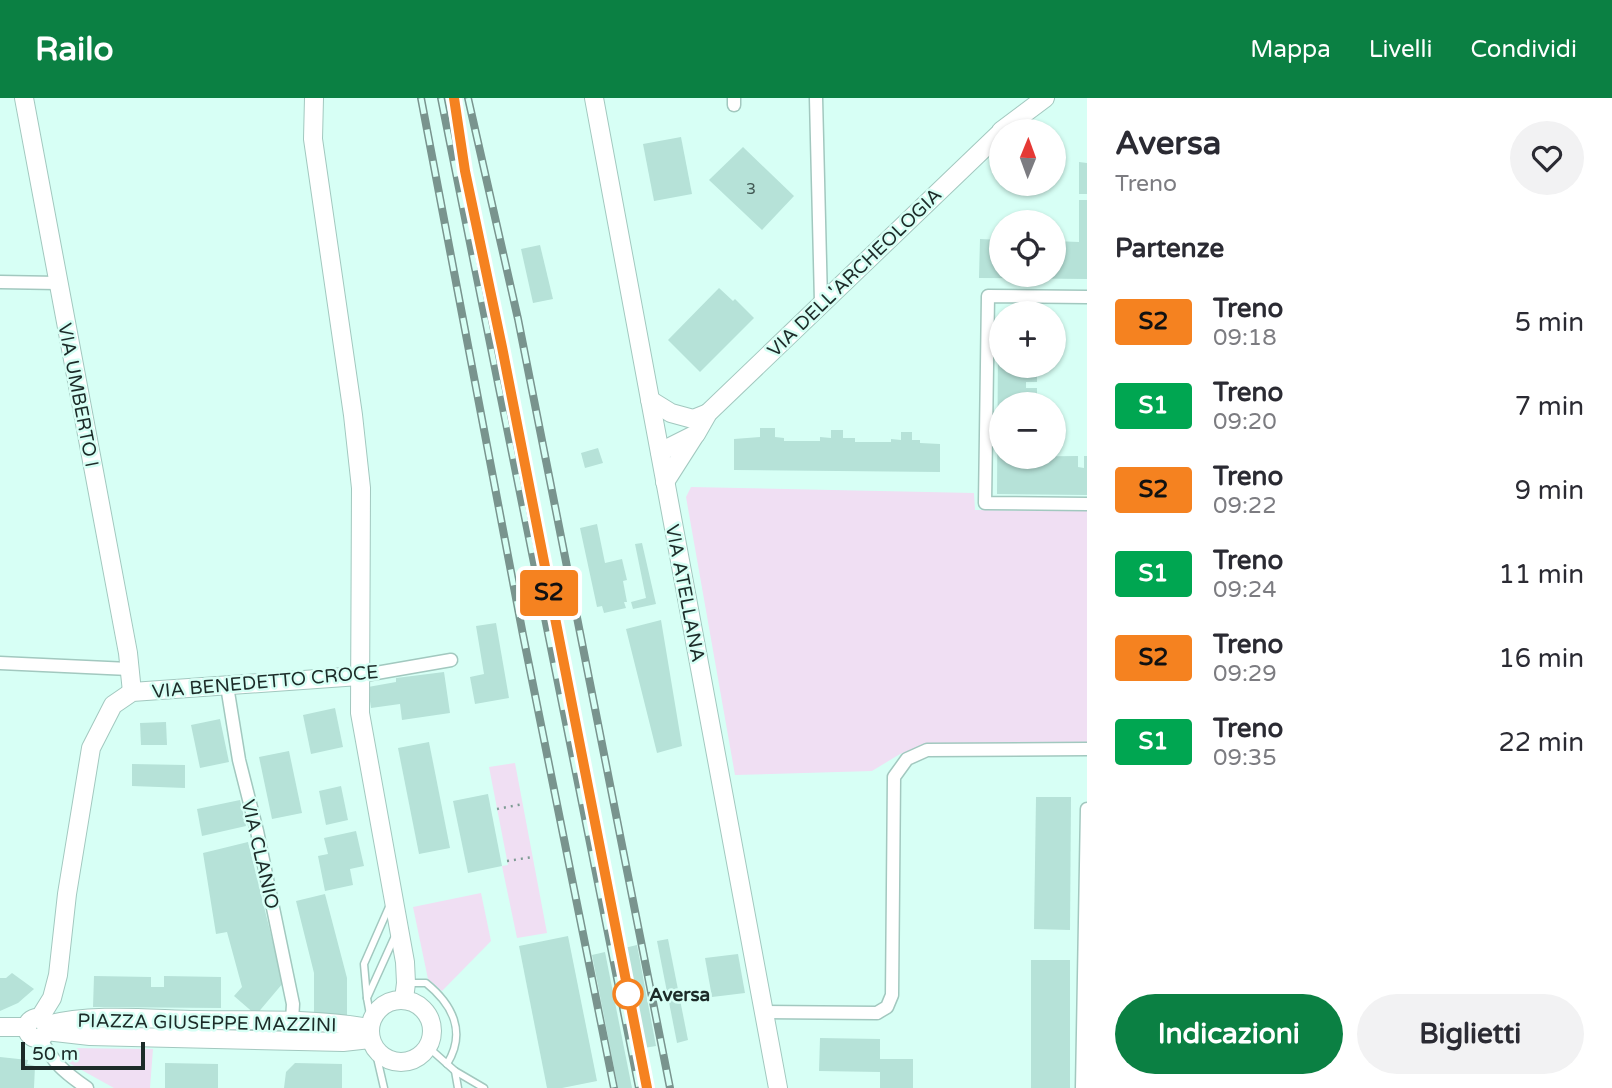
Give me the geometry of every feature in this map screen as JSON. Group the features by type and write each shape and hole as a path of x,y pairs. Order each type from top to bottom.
{"main road":[{"name":"VIA UMBERTO I","path":"24,98 130,669 132,692"},
{"path":"314,98 313,139 361,488 360,713 399,928 405,991 429,1017 432,1037 428,1047"},
{"name":"VIA ATELLANA","path":"594,98 778,1088"},
{"name":"VIA DELL'ARCHEOLOGIA","path":"1017,119 1045,98"},
{"name":"VIA DELL'ARCHEOLOGIA","path":"655,430 699,422 989,142"},
{"path":"650,400 671,413 699,422"},
{"path":"660,452 699,422"},
{"path":"666,482 699,422"},
{"name":"VIA BENEDETTO CROCE","path":"40,1028 58,975 67,894 91,748 113,705 132,692 359,677"},
{"path":"371,1034 375,1012 405,991"},
{"name":"PIAZZA GIUSEPPE MAZZINI","path":"40,1028 88,1018 292,1021 344,1024 371,1034 382,1056 402,1062 412,1060 428,1047"},
{"path":"0,1027 40,1028"},
{"name":"PIAZZA GIUSEPPE MAZZINI","path":"40,1028 90,1037 342,1042 371,1034"}],"street":[{"path":"816,98 821,302"},
{"path":"0,282 58,283"},
{"path":"1087,298 988,296 985,503 1087,504"},
{"name":"VIA BENEDETTO CROCE","path":"359,677 451,660"},
{"path":"0,663 130,669"},
{"name":"VIA CLANIO","path":"227,686 239,760 257,831 293,1004 292,1021"},
{"path":"764,1012 877,1013 887,1007 892,995 894,777 907,759 927,750 1087,749"},
{"path":"1082,1088 1087,809"},
{"path":"40,1028 51,1059 61,1070 88,1088"}],"lane":[{"path":"384,1088 371,1034 364,964 393,899"},
{"path":"367,998 399,928"},
{"path":"405,991 426,983 447,1002 454,1019 456,1037 452,1056 447,1064"},
{"path":"428,1047 455,1071 484,1088"},
{"path":"455,1071 458,1088"}],"path":[{"path":"497,809 523,804"},
{"path":"507,861 533,857"}],"shaded area":[{"path":"691,487 974,493 975,510 1087,511 1087,743 931,744 900,754 872,771 735,775 686,497"},
{"path":"515,763 547,933 517,938 502,866 508,865 489,767"},
{"path":"481,893 491,941 442,991 428,979 413,907"},
{"path":"66,1048 153,1049 150,1088 114,1088 69,1063"}],"building":[{"path":"681,137 692,194 654,201 643,144"},
{"path":"743,147 794,196 762,230 709,180"},
{"path":"1079,162 1087,163 1087,194 1079,194"},
{"path":"1079,200 1087,200 1087,279 1066,279 1066,241 1079,242"},
{"path":"980,239 989,239 989,278 979,278"},
{"path":"540,245 553,299 533,303 521,249"},
{"path":"719,288 754,318 700,372 668,340"},
{"path":"998,378 1037,378 1037,382 1026,382 1026,388 1037,388 1037,392 998,392"},
{"path":"760,428 775,428 775,437 784,438 784,441 820,441 820,437 831,438 831,430 843,430 843,438 855,438 855,442 891,442 891,439 901,440 901,432 912,432 912,440 940,444 940,472 734,470 734,439 760,437"},
{"path":"598,448 603,463 585,468 581,453"},
{"path":"1066,456 1078,456 1078,467 1084,468 1084,456 1087,456 1087,495 997,494 997,469 1066,469"},
{"path":"597,524 605,563 622,559 627,580 623,581 626,608 604,613 602,606 597,607 580,528"},
{"path":"642,543 656,604 633,609 631,602 646,598 635,544"},
{"path":"661,620 682,746 657,753 626,629"},
{"path":"496,623 509,698 475,704 470,677 484,674 476,626"},
{"path":"444,672 450,713 402,720 400,704 371,708 368,687 396,682 396,678"},
{"path":"335,708 343,747 311,754 303,715"},
{"path":"220,719 229,762 200,768 191,725"},
{"path":"166,722 167,745 141,745 140,723"},
{"path":"429,742 450,848 419,854 398,748"},
{"path":"289,751 302,813 272,819 259,757"},
{"path":"132,764 185,765 185,788 132,786"},
{"path":"341,786 348,820 326,825 319,791"},
{"path":"488,794 502,866 468,873 453,801"},
{"path":"1036,797 1071,797 1070,930 1034,929"},
{"path":"240,800 246,826 202,836 197,809"},
{"path":"356,831 364,866 350,869 353,885 325,891 318,856 328,854 324,838"},
{"path":"248,842 283,983 256,1015 234,996 242,987 227,932 216,934 203,853"},
{"path":"325,894 347,978 347,1015 314,1015 314,973 296,901"},
{"path":"568,936 597,1081 547,1088 519,946"},
{"path":"668,939 688,1040 677,1043 657,941"},
{"path":"637,945 656,1046 644,1048 624,948"},
{"path":"605,952 632,1088 618,1088 592,955"},
{"path":"738,954 745,993 712,997 705,958"},
{"path":"1031,960 1070,960 1070,1088 1031,1088"},
{"path":"12,973 34,989 18,1003 0,1011 0,978 6,978"},
{"path":"94,976 151,977 151,987 164,987 164,976 221,977 221,1008 93,1007"},
{"path":"820,1038 880,1039 880,1059 913,1059 913,1088 880,1088 880,1072 819,1071"},
{"path":"0,1057 28,1060 27,1064 35,1066 34,1088 0,1088"},
{"path":"165,1063 218,1064 218,1088 165,1088"},
{"path":"295,1063 342,1064 342,1088 284,1088 286,1072"}],"railway":[{"path":"421,98 523,635 614,1088"},
{"path":"441,98 639,1088"},
{"path":"454,98 466,175"},
{"path":"468,98 518,319 670,1088"},
{"path":"471,199 525,463"}],"train":[{"name":"S2","path":"454,98 465,171 647,1088"}],"place":[{"name":"Aversa","path":"628,994"}]}
